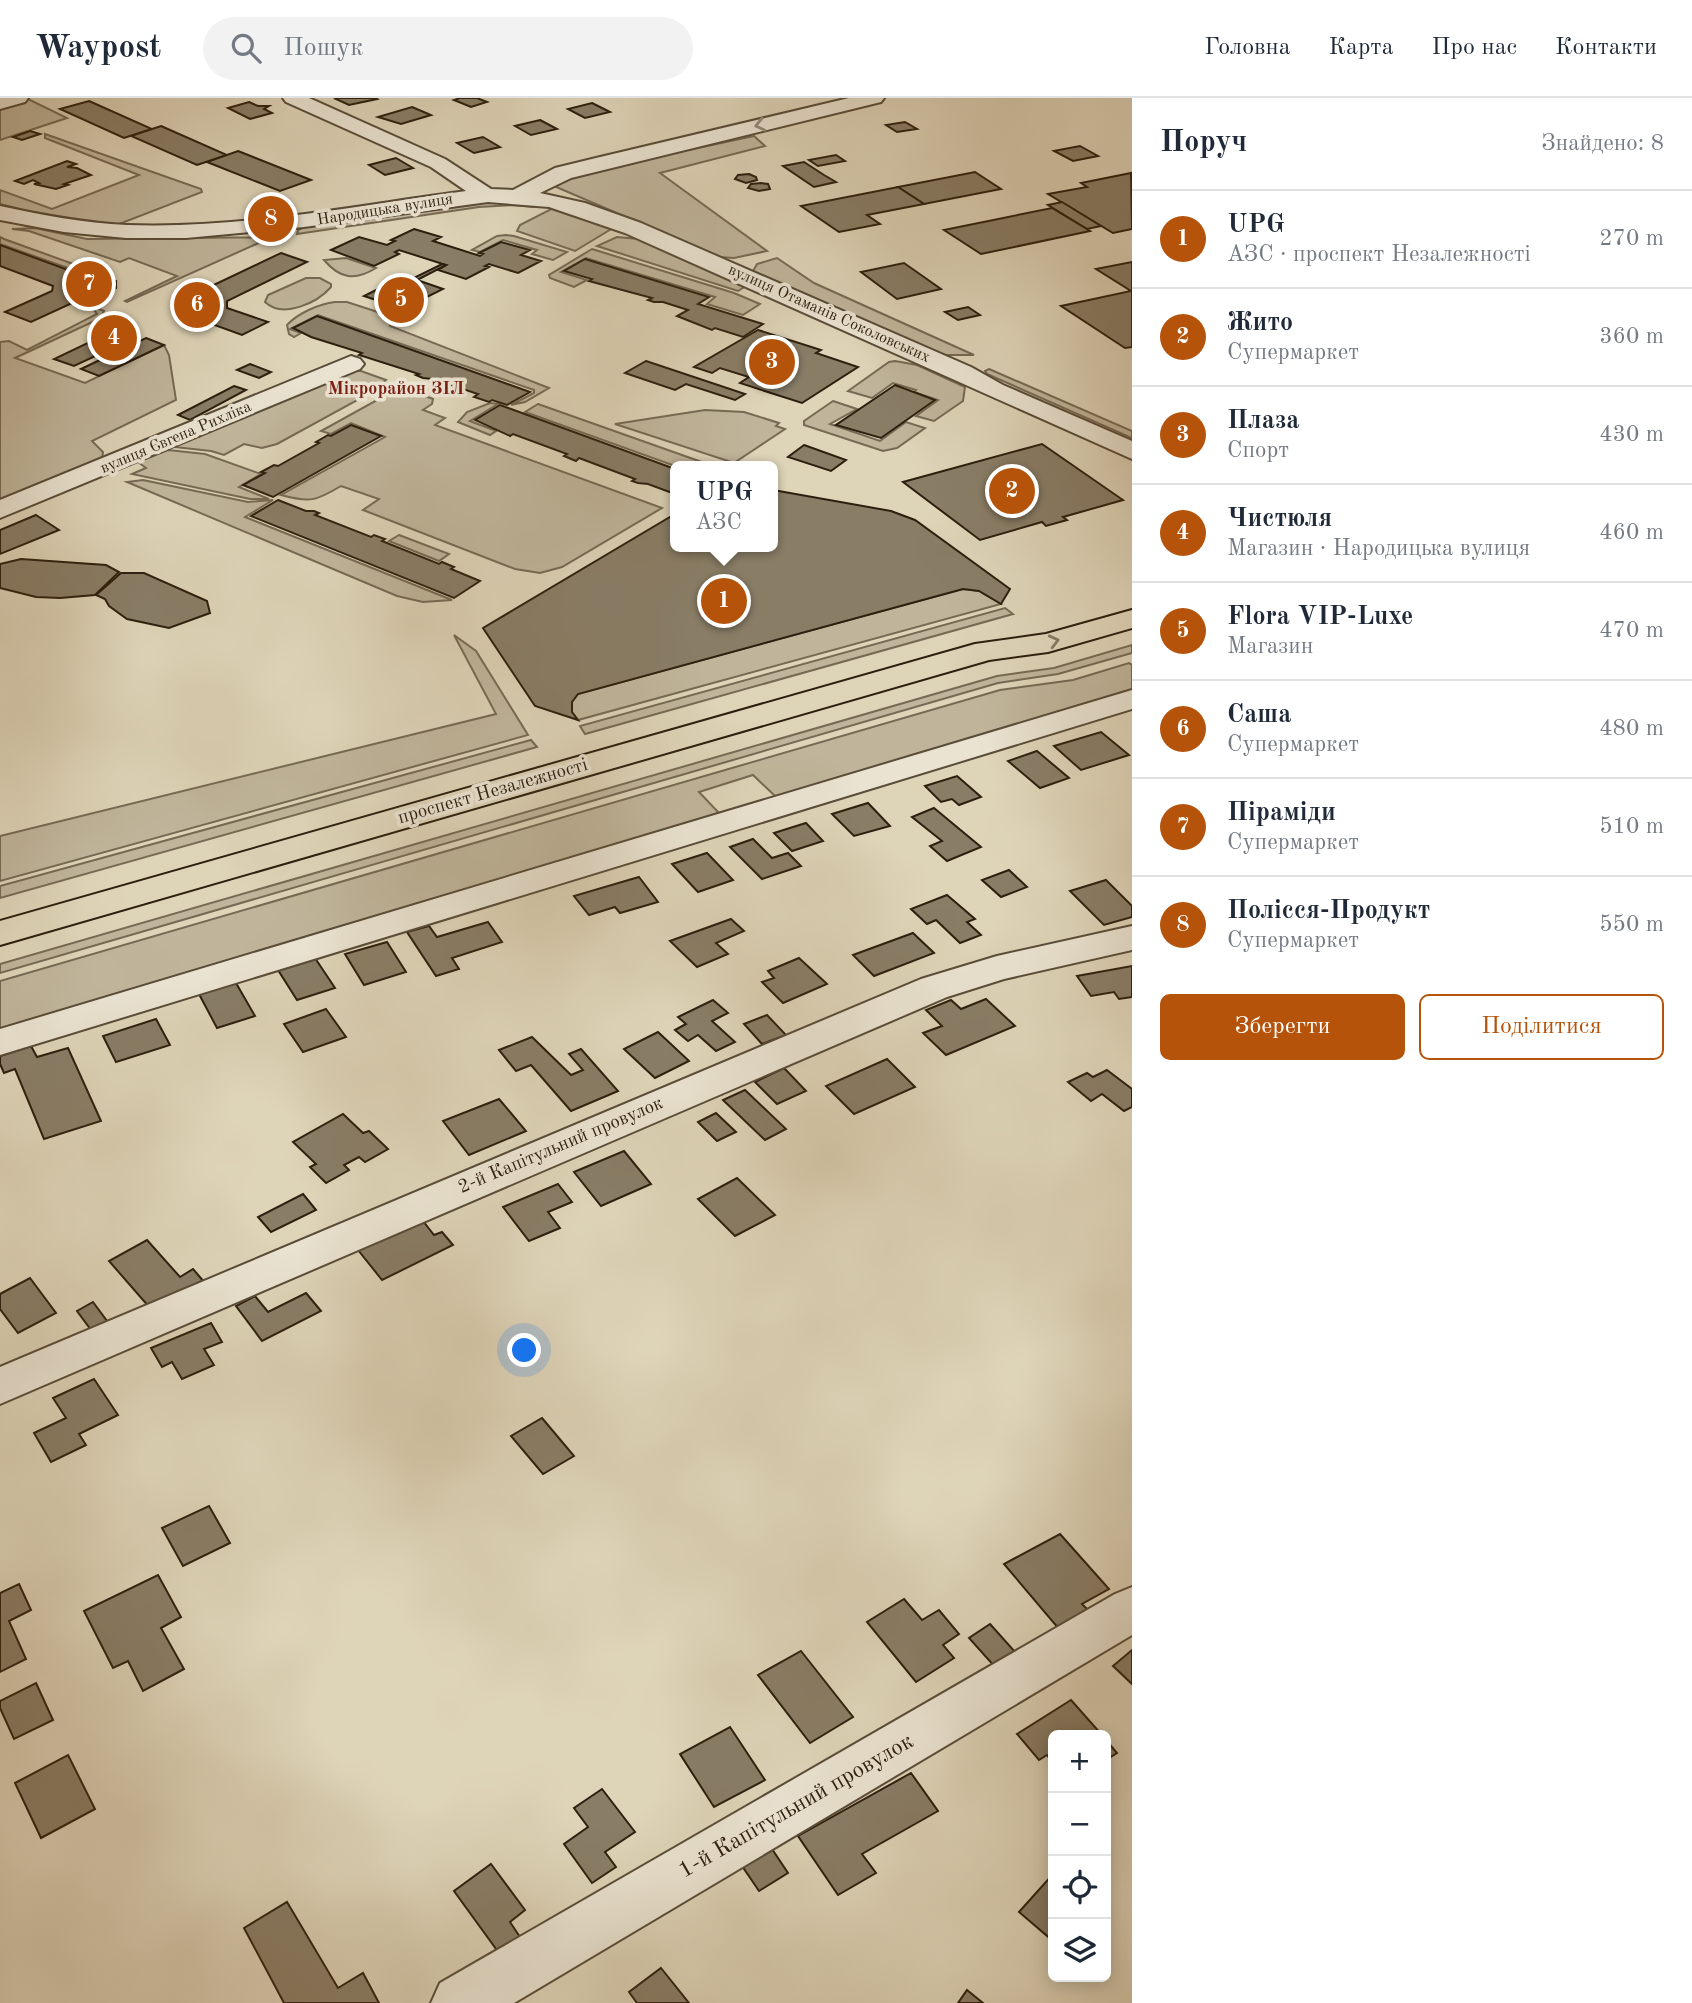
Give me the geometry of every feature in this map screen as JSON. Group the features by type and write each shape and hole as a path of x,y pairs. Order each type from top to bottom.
{"main road":[{"name":"проспект Незалежності","path":"986,651 1023,626 1132,595"},
{"name":"проспект Незалежності","path":"0,933 986,651 1048,643 1132,619"}],"street":[{"path":"0,103 18,98"},
{"path":"293,98 438,163 486,195"},
{"path":"521,194 563,173 596,164 874,98"},
{"name":"Народицька вулиця","path":"0,213 74,228 188,233 287,225 486,195 521,194"},
{"name":"вулиця Отаманів Соколовських","path":"521,194 587,209 962,372 994,390 1132,451"},
{"name":"вулиця Євгена Рихліка","path":"0,510 351,364"},
{"path":"0,1042 1132,699"},
{"name":"2-й Капітульний провулок","path":"0,1386 934,988 1010,964 1132,938"},
{"name":"1-й Капітульний провулок","path":"460,2003 1132,1609"}],"shaded area":[{"path":"26,98 67,118 0,140 0,105"},
{"path":"45,134 201,189 202,192 114,226 55,218 0,204 0,190 52,209 139,175 45,138"},
{"path":"754,136 765,146 660,173 767,251 734,258 719,257 554,186 554,183 623,164"},
{"path":"484,199 542,201 534,207 479,207 297,234 298,230 306,226"},
{"path":"559,205 613,228 575,251 517,231 520,225"},
{"path":"35,228 87,239 272,237 127,302 125,301 177,276 129,258 120,262 29,231 12,229"},
{"path":"506,235 567,252 553,260 532,254 537,250 503,240 480,252 472,250 497,236"},
{"path":"0,237 90,270 82,273 0,244"},
{"path":"617,237 639,239 746,286 738,291 597,246"},
{"path":"592,249 734,293 760,304 743,315 707,304 715,297 586,258 561,272 587,280 574,287 550,278 549,275"},
{"path":"346,258 376,268 361,275 348,276 336,271 324,260"},
{"path":"777,258 814,283 974,355 944,355 753,271 757,264"},
{"path":"306,278 320,278 331,284 331,287 300,307 281,309 265,302 268,295"},
{"path":"347,302 393,317 390,326 549,388 525,402 511,405 534,393 534,390 318,315 290,329 301,333 294,337 289,334 287,325 297,317 316,307"},
{"path":"97,308 104,311 101,318 15,358 85,383 164,345 169,355 176,400 92,441 103,452 102,459 0,504 0,342 9,341 27,350 97,314 94,310"},
{"path":"889,362 917,365 965,387 963,401 934,421 916,416 938,400 914,392 916,390 893,383 872,398 848,391"},
{"path":"989,369 1132,431 1132,438 987,374 985,371"},
{"path":"351,371 361,371 386,380 374,391 277,444 262,448 244,444 224,455 174,447"},
{"path":"404,388 433,399 432,404 423,410 445,418 435,425 662,508 562,567 540,573 515,569 363,510 379,499 341,486 312,499 281,495 385,437 351,423 331,434 321,431 397,389"},
{"path":"833,401 857,409 830,424 880,441 906,422 925,428 897,448 883,451 804,425 804,421"},
{"path":"490,403 498,404 470,421 496,431 490,435 458,422 467,412"},
{"path":"538,404 699,461 670,461 670,464 525,412"},
{"path":"705,410 744,412 779,423 776,426 785,429 737,461 728,461 615,424"},
{"path":"168,450 205,454 261,474 239,487 269,499 250,499 132,474 146,468 138,462"},
{"path":"143,480 248,502 273,500 245,517 452,600 423,602 397,596 127,482"},
{"path":"399,535 449,554 439,561 389,541"},
{"path":"963,589 979,591 1001,604 578,720 572,712 572,702 578,694"},
{"path":"1005,608 1013,614 585,734 580,726"},
{"path":"454,635 476,651 528,735 0,881 0,836 496,714"},
{"path":"1132,645 1132,653 1058,674 998,683 0,973 0,964 997,676 1054,668"},
{"path":"1129,663 1132,665 1132,691 776,797 753,775 699,792 720,814 0,1033 0,981 1000,690 1073,680"},
{"path":"531,740 537,747 0,898 0,886"}],"building":[{"path":"334,98 375,98 377,99 349,105"},
{"path":"477,98 487,102 471,107 454,100"},
{"path":"89,101 152,129 124,138 60,109"},
{"path":"249,102 258,106 269,106 264,109 272,113 250,119 228,108"},
{"path":"592,103 610,112 585,118 568,109"},
{"path":"412,107 431,115 401,124 378,117"},
{"path":"540,120 557,129 531,135 515,126"},
{"path":"905,122 917,129 897,132 886,125"},
{"path":"161,126 227,155 197,165 131,136"},
{"path":"30,131 40,134 22,140 13,137"},
{"path":"483,137 500,147 474,153 457,143"},
{"path":"1080,146 1098,156 1073,161 1054,151"},
{"path":"238,151 311,180 280,191 207,162"},
{"path":"836,155 845,161 818,166 809,160"},
{"path":"396,158 413,168 385,175 369,165"},
{"path":"67,161 76,164 67,167 77,168 91,175 56,189 34,184 39,183 33,180 24,184 15,181"},
{"path":"804,162 836,182 814,187 783,166"},
{"path":"975,172 1001,189 924,204 898,187"},
{"path":"1131,173 1132,229 1113,233 1048,194 1087,187 1081,183"},
{"path":"749,174 757,180 746,183 735,179 738,175"},
{"path":"751,184 768,184 770,189 759,191 748,188"},
{"path":"898,187 924,204 867,215 880,224 839,232 801,206"},
{"path":"1062,202 1101,226 1087,229 1048,205"},
{"path":"1052,208 1090,231 981,254 944,230"},
{"path":"414,229 441,237 433,241 480,256 483,254 479,253 501,242 530,250 521,255 541,261 518,273 489,264 485,266 489,267 466,279 438,270 446,265 399,250 395,252 399,254 374,266 331,250 359,237 387,245 395,241 391,240"},
{"path":"0,245 87,277 95,273 116,281 116,288 91,299 85,297 31,322 5,312 52,291 53,286 0,266"},
{"path":"281,253 307,262 227,301 227,308 268,322 242,335 176,311 176,303"},
{"path":"585,259 709,297 698,304 763,324 743,337 715,328 712,330 677,316 688,310 654,302 648,300 652,298 589,281 592,279 564,271"},
{"path":"1132,262 1132,347 1125,348 1061,306 1131,291 1096,269"},
{"path":"904,263 941,289 897,299 861,272"},
{"path":"442,264 446,265 417,280 443,289 403,309 364,296 392,282 387,280 393,277 412,279"},
{"path":"968,307 980,315 958,320 945,312"},
{"path":"317,316 530,392 507,405 492,400 489,402 474,397 478,394 423,378 416,375 419,374 359,355 362,353 311,337 293,328"},
{"path":"119,328 138,336 74,366 54,359"},
{"path":"758,330 821,350 816,353 858,367 802,403 740,383 749,377 720,368 712,373 694,367"},
{"path":"146,338 164,345 99,376 81,369"},
{"path":"646,361 745,394 735,400 686,384 675,390 625,373"},
{"path":"250,364 271,372 259,378 237,370"},
{"path":"895,385 935,400 881,438 836,425"},
{"path":"234,386 246,390 190,420 178,415"},
{"path":"500,405 670,467 670,492 632,481 635,479 579,458 576,461 564,456 567,454 513,434 510,436 475,420"},
{"path":"351,425 381,436 273,497 243,485 265,473 261,472 274,465 278,466 328,435 331,436"},
{"path":"1042,444 1123,500 1063,517 1067,520 1046,526 1042,522 980,540 903,482"},
{"path":"804,445 846,460 831,471 788,457"},
{"path":"778,491 891,511 915,520 1010,589 1001,604 979,591 963,589 578,694 572,702 572,712 578,720 535,706 483,628 670,517 670,552 778,552"},
{"path":"278,500 306,511 314,511 319,513 315,515 371,537 374,535 385,539 382,541 439,564 442,562 454,567 451,569 480,581 454,598 251,516"},
{"path":"36,515 59,530 0,554 0,530"},
{"path":"21,559 106,565 119,572 95,595 36,597 0,588 0,564"},
{"path":"121,573 144,573 207,601 210,613 169,628 127,619 109,606 105,599 96,595"},
{"path":"1101,732 1129,755 1081,770 1054,746"},
{"path":"1037,751 1069,778 1040,788 1008,761"},
{"path":"957,776 981,797 959,805 952,799 941,802 925,786"},
{"path":"868,803 890,826 854,836 832,814"},
{"path":"934,808 981,847 947,861 930,846 942,841 912,817"},
{"path":"806,823 823,841 792,851 774,833"},
{"path":"753,839 772,858 788,853 801,866 762,879 730,847"},
{"path":"707,853 733,880 698,892 672,864"},
{"path":"1009,870 1027,887 1001,897 982,880"},
{"path":"639,877 658,902 620,913 615,907 589,915 574,896"},
{"path":"1106,880 1132,906 1132,917 1104,925 1070,891"},
{"path":"947,895 975,919 967,922 981,935 960,943 936,920 927,924 911,909"},
{"path":"731,919 744,931 716,943 728,954 697,967 670,941"},
{"path":"488,922 502,942 452,958 459,969 436,976 407,932 429,926 437,937"},
{"path":"913,933 934,953 874,976 853,955"},
{"path":"387,942 406,972 364,985 345,954"},
{"path":"315,958 335,988 297,1000 278,970"},
{"path":"799,958 827,984 783,1003 762,982 774,978 768,971"},
{"path":"1132,966 1132,997 1119,999 1114,992 1091,996 1077,976"},
{"path":"236,983 255,1016 217,1028 199,994"},
{"path":"986,999 1015,1026 946,1055 923,1033 942,1026 926,1010 951,1000 961,1009"},
{"path":"713,1000 728,1013 712,1021 735,1042 716,1051 698,1035 688,1041 675,1030 686,1024 678,1017"},
{"path":"326,1009 346,1037 303,1052 284,1024"},
{"path":"767,1015 786,1035 762,1044 744,1024"},
{"path":"156,1019 170,1045 116,1062 103,1036"},
{"path":"658,1032 689,1061 655,1078 624,1049"},
{"path":"532,1037 571,1075 583,1070 569,1054 581,1049 618,1091 571,1111 531,1065 516,1071 499,1050"},
{"path":"31,1046 37,1057 68,1048 101,1121 44,1139 15,1069 4,1073 0,1064 0,1056"},
{"path":"887,1059 915,1087 854,1114 826,1086"},
{"path":"784,1068 806,1091 777,1104 755,1082"},
{"path":"1107,1070 1132,1089 1132,1107 1124,1111 1102,1094 1091,1101 1068,1082 1087,1073 1093,1077"},
{"path":"745,1090 786,1129 765,1140 723,1100"},
{"path":"499,1099 526,1131 469,1155 443,1121"},
{"path":"716,1113 736,1132 717,1141 698,1122"},
{"path":"343,1114 363,1133 369,1131 388,1149 365,1162 359,1157 344,1165 349,1170 326,1183 310,1167 316,1164 293,1142"},
{"path":"624,1151 651,1184 601,1206 574,1172"},
{"path":"737,1178 775,1215 735,1236 698,1199"},
{"path":"558,1184 572,1202 548,1212 560,1228 529,1241 503,1207"},
{"path":"303,1194 316,1210 271,1232 258,1217"},
{"path":"423,1221 434,1235 442,1232 453,1245 382,1280 358,1250"},
{"path":"147,1240 180,1277 193,1269 205,1283 150,1308 109,1261"},
{"path":"30,1278 56,1313 18,1333 0,1309 0,1294"},
{"path":"306,1293 321,1311 262,1341 236,1306 255,1296 268,1312"},
{"path":"93,1302 110,1325 94,1334 77,1311"},
{"path":"211,1323 222,1342 204,1349 214,1365 182,1379 172,1362 162,1367 151,1348"},
{"path":"94,1379 118,1415 79,1434 86,1445 51,1462 34,1433 66,1418 53,1398"},
{"path":"542,1418 574,1456 543,1474 511,1436"},
{"path":"209,1506 230,1543 183,1566 162,1528"},
{"path":"1060,1534 1109,1589 1082,1604 1090,1612 1059,1629 1004,1564"},
{"path":"158,1575 181,1617 161,1628 184,1669 143,1691 128,1661 113,1668 84,1611"},
{"path":"19,1584 31,1610 9,1621 26,1659 0,1672 0,1593"},
{"path":"904,1599 922,1620 939,1610 959,1634 943,1645 954,1658 916,1682 867,1622"},
{"path":"990,1624 1016,1653 995,1667 969,1638"},
{"path":"1132,1650 1132,1684 1113,1666"},
{"path":"801,1651 853,1717 810,1743 758,1675"},
{"path":"36,1683 53,1720 14,1739 0,1708 0,1701"},
{"path":"1071,1700 1098,1730 1048,1730 1048,1756 1039,1760 1017,1734"},
{"path":"730,1727 765,1780 714,1807 680,1754"},
{"path":"1111,1746 1117,1753 1111,1757"},
{"path":"68,1755 95,1809 41,1838 15,1783"},
{"path":"911,1773 938,1811 862,1854 876,1873 838,1895 798,1836"},
{"path":"602,1789 635,1832 605,1852 616,1867 592,1883 564,1844 588,1827 574,1808"},
{"path":"768,1843 788,1873 759,1891 738,1860"},
{"path":"491,1864 525,1910 510,1922 520,1937 499,1953 454,1891"},
{"path":"1048,1880 1048,1937 1019,1912"},
{"path":"287,1902 338,1988 363,1973 379,2003 284,2003 244,1928"},
{"path":"661,1968 689,2003 637,2003 629,1992"},
{"path":"967,1990 983,2003 958,2003"}],"place":[{"name":"Полісся-Продукт","path":"271,219"},
{"name":"Піраміди","path":"89,284"},
{"name":"Flora VIP-Luxe","path":"401,300"},
{"name":"Саша","path":"197,305"},
{"name":"Чистюля","path":"114,338"},
{"name":"Плаза","path":"772,362"},
{"name":"Жито","path":"1012,491"},
{"name":"UPG","path":"724,601"}],"district":[{"name":"Мікрорайон ЗІЛ","path":"396,389"}]}
